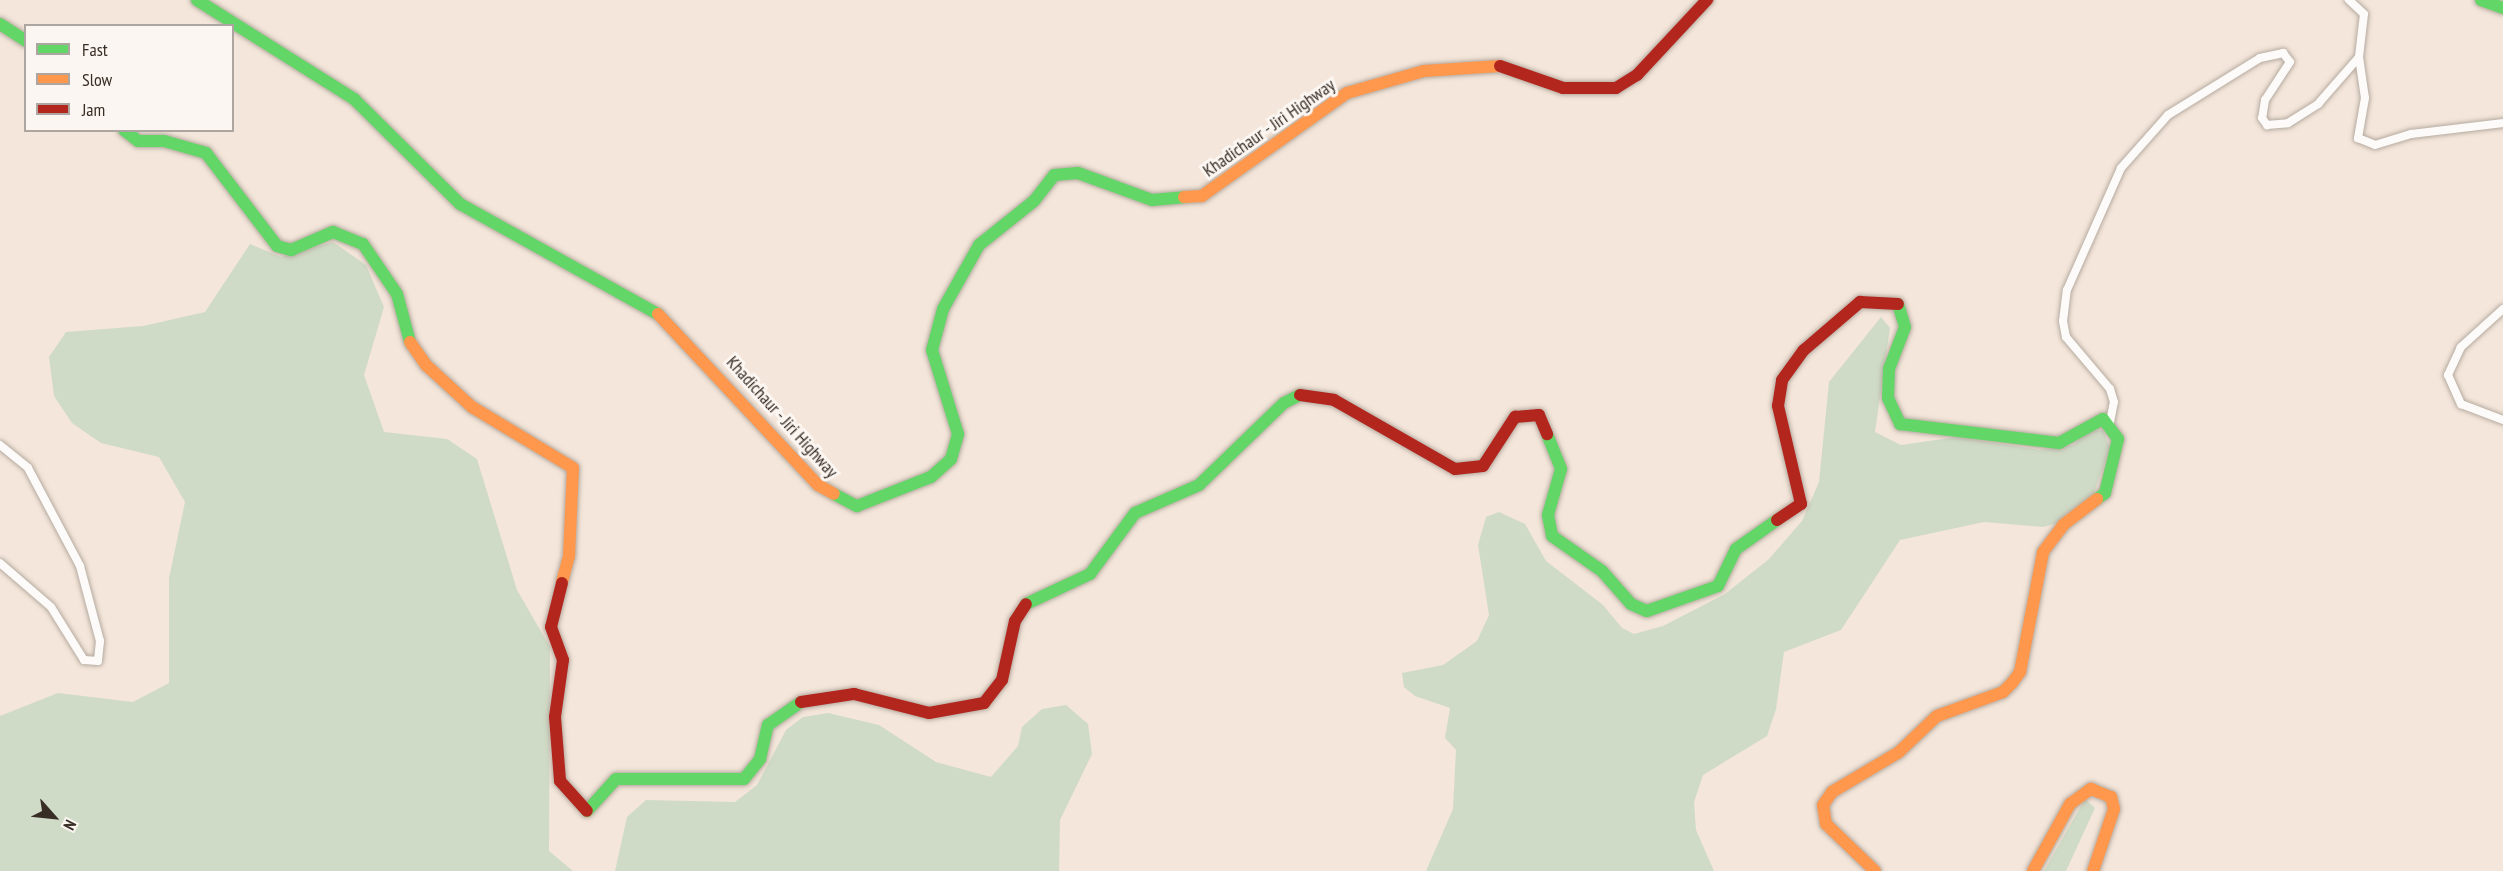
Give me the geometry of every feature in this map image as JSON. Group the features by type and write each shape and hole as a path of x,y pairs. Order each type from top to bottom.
{"main road":[{"name":"Khadichaur - Jiri Highway","path":"197,0 354,99 460,204 645,304 676,329 818,485 857,506 931,477 951,459 958,434 932,350 943,309 979,245 1034,201 1054,176 1077,173 1152,200 1202,196 1347,93 1424,71 1498,65 1563,88 1617,88 1637,75 1707,0"},
{"path":"2481,0 2503,8"},
{"path":"0,24 24,40"},
{"path":"127,132 138,141 164,141 206,153 277,246 291,250 333,232 363,244 397,294 407,338 426,365 472,407 573,468 569,556 551,627 563,660 555,717 560,781 582,811 592,810 616,779 733,783 744,778 760,759 768,725 808,697 854,694 929,713 984,703 1005,674 1015,621 1028,601 1090,574 1135,513 1199,485 1284,403 1305,392 1334,400 1455,469 1483,466 1515,417 1539,415 1561,469 1548,515 1552,536 1602,571 1631,604 1655,611 1718,586 1736,549 1801,504 1778,406 1782,380 1804,350 1860,302 1888,299 1906,316 1888,380 1891,413 1900,424 2060,442 2096,420 2110,422 2118,439 2112,476 2096,503 2063,525 2043,552 2031,595 2020,672 2003,692 1937,716 1893,758 1832,792 1823,805 1826,825 1875,871"},
{"path":"2033,871 2070,804 2091,789 2111,797 2114,809 2093,871"}],"street":[{"path":"2349,0 2364,14 2359,57 2365,98 2358,138 2375,145 2411,134 2503,123"},
{"path":"2110,422 2114,402 2110,389 2066,337 2063,321 2067,290 2121,168 2168,115 2260,58 2283,53 2290,62 2265,100 2262,118 2267,125 2278,125 2318,104 2359,57"},
{"path":"2503,309 2461,347 2448,375 2461,404 2503,420"},
{"path":"0,445 28,468 80,566 100,641 98,661 84,660 51,607 0,563"}],"green space":[{"path":"333,242 366,265 384,307 364,375 384,432 447,439 477,459 517,590 550,647 549,851 573,871 0,871 0,716 58,693 133,702 169,683 169,578 185,502 159,457 101,443 72,423 54,396 49,357 66,332 143,326 205,312 250,244 281,257"},
{"path":"1881,317 1890,328 1875,432 1901,445 1957,437 2040,450 2073,445 2089,431 2103,430 2110,448 2093,496 2058,523 2043,527 1984,522 1900,540 1841,630 1784,652 1776,709 1767,736 1703,775 1694,802 1696,830 1714,871 1426,871 1453,809 1456,750 1445,738 1450,708 1415,696 1404,687 1402,673 1443,665 1477,641 1489,615 1478,545 1486,517 1499,512 1525,524 1546,561 1603,605 1622,628 1634,634 1663,626 1725,594 1769,559 1802,521 1819,482 1829,382"},
{"path":"1066,705 1088,724 1092,754 1060,820 1059,871 615,871 627,817 646,800 735,802 757,785 786,730 803,717 828,713 879,725 936,762 991,777 1018,746 1022,727 1042,709"},
{"path":"2085,799 2095,808 2066,871 2044,871"}],"traffic: fast":[{"path":"197,0 354,99 460,204 658,314"},
{"path":"2481,0 2503,8"},
{"path":"0,24 24,40"},
{"path":"127,132 138,141 164,141 206,153 277,246 291,250 333,232 363,244 397,294 410,342"},
{"path":"834,494 857,506 931,477 951,459 958,434 932,350 943,309 979,245 1034,201 1054,175 1078,173 1152,200 1184,197"},
{"path":"1898,304 1905,327 1889,369 1888,398 1900,424 2059,443 2103,419 2118,439 2105,493 2097,499"},
{"path":"1026,604 1090,574 1135,513 1199,485 1284,403 1300,395"},
{"path":"1547,434 1561,469 1548,515 1552,536 1602,571 1631,604 1647,611 1718,586 1736,549 1777,520"},
{"path":"587,811 616,779 744,779 760,759 768,725 801,702"}],"traffic: slow":[{"path":"1184,197 1202,196 1347,93 1424,71 1500,66"},
{"path":"658,314 818,485 834,494"},
{"path":"410,342 426,365 472,407 573,468 569,556 562,583"},
{"path":"1875,871 1826,824 1823,805 1832,792 1899,752 1937,716 2003,692 2012,683 2020,672 2043,552 2063,525 2097,499"},
{"path":"2033,871 2070,804 2091,789 2111,797 2114,809 2093,871"}],"traffic: jam":[{"path":"1500,66 1563,88 1616,88 1637,75 1707,0"},
{"path":"1777,520 1801,504 1778,406 1782,380 1804,350 1860,302 1898,304"},
{"path":"1300,395 1334,400 1455,469 1483,466 1515,417 1539,415 1547,434"},
{"path":"562,583 551,627 563,660 555,717 560,781 587,811"},
{"path":"801,702 854,694 929,713 984,703 1002,680 1015,621 1026,604"}]}
